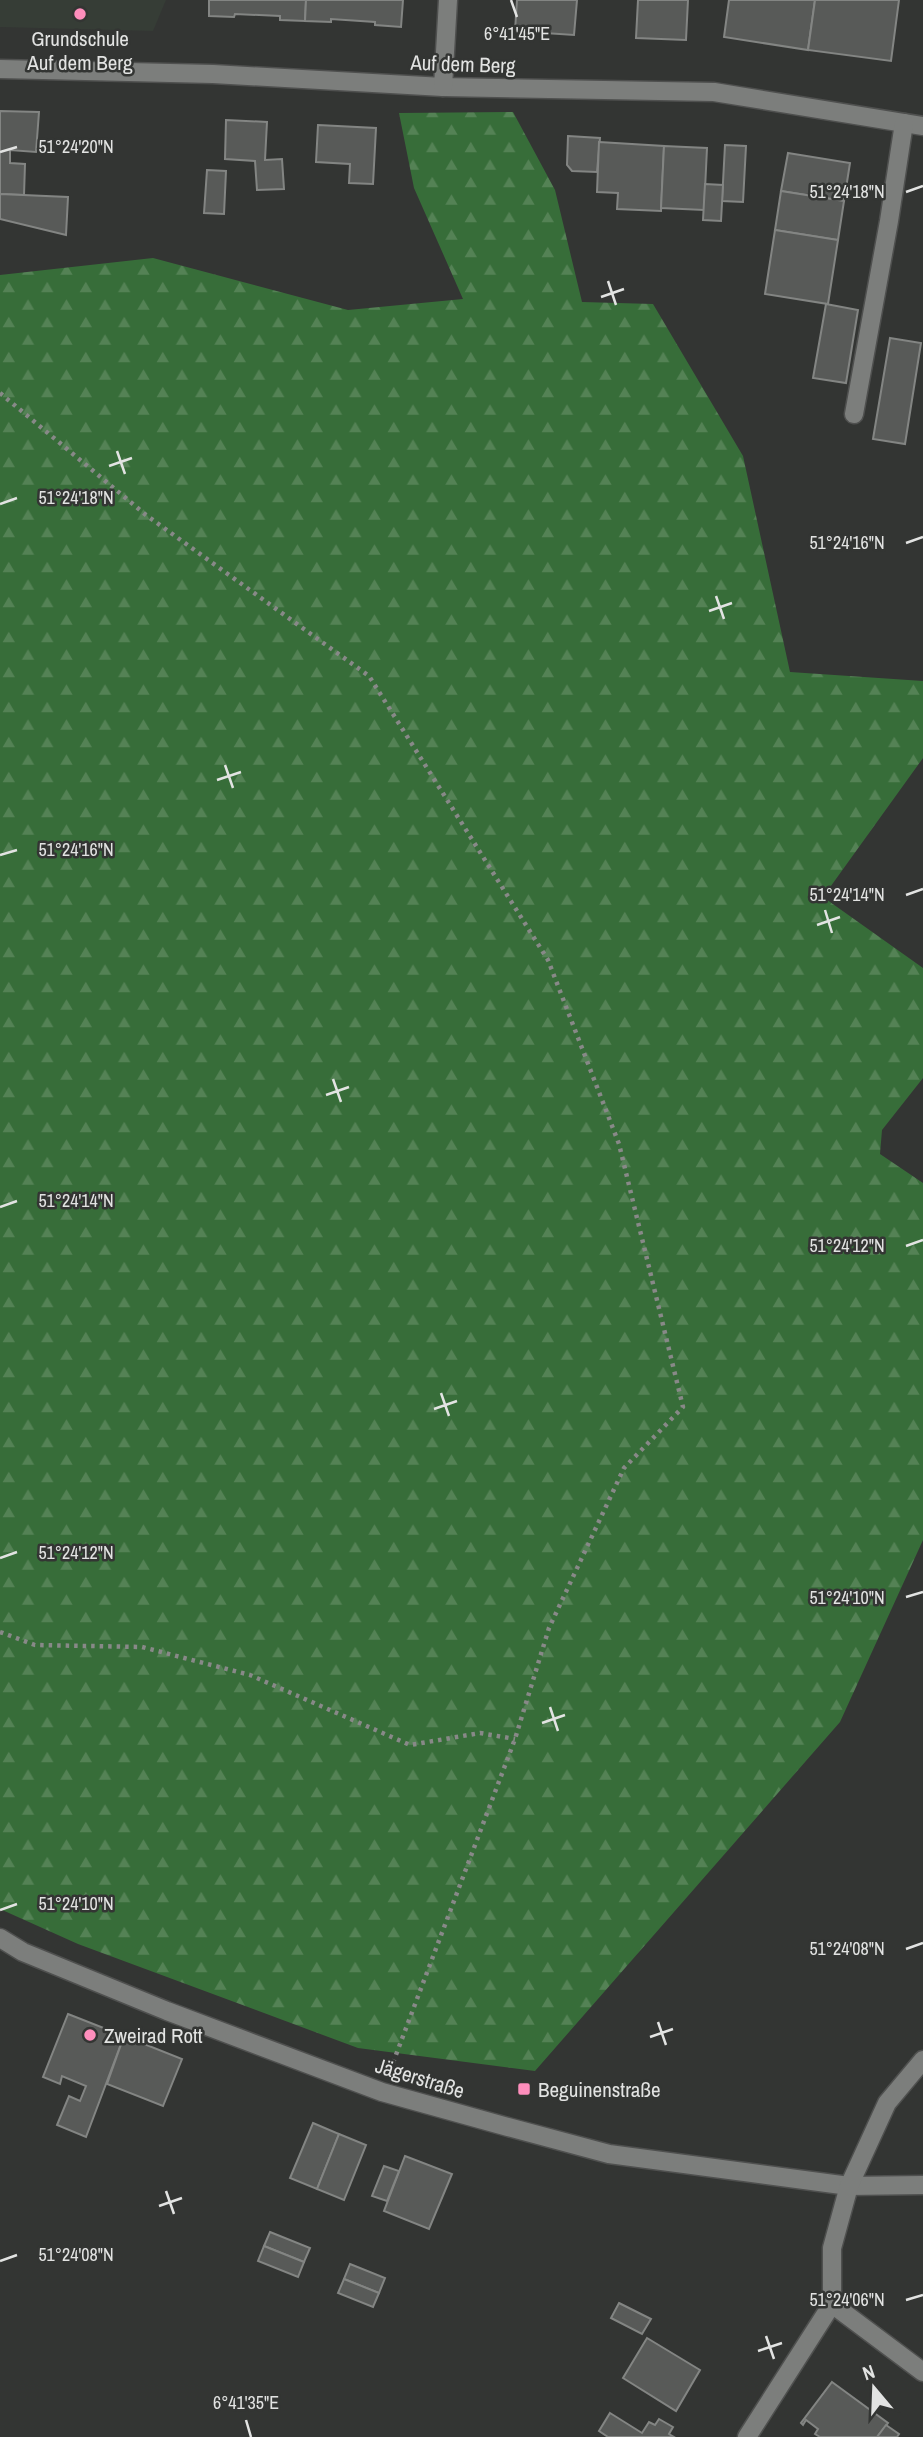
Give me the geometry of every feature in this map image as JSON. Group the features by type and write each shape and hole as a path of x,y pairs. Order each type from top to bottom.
{"street":[{"path":"443,87 448,0"},
{"name":"Auf dem Berg","path":"0,69 213,74 443,87 715,92 923,126"},
{"path":"854,414 904,123"},
{"name":"Jägerstraße","path":"0,1938 23,1952 167,2011 382,2092 609,2154 849,2186 923,2185"},
{"path":"747,2437 832,2304 832,2248 849,2186 887,2103 923,2060"},
{"path":"832,2304 923,2372"}],"path":[{"path":"0,393 146,515 369,676 548,960 619,1144 682,1407 624,1468 549,1628 515,1739 382,2092"},
{"path":"0,1632 35,1645 142,1647 250,1675 410,1745 480,1733 515,1739"}],"shaded area":[{"name":"Grundschule Auf dem Berg","path":"0,0 166,0 153,31 0,27"}],"green space":[{"path":"513,112 555,190 582,302 653,304 743,456 790,672 923,681 923,758 823,897 923,968 923,1078 882,1130 880,1154 923,1183 923,1540 840,1722 535,2071 358,2048 78,1944 0,1909 0,275 153,258 348,310 463,299 414,188 399,113"}],"building":[{"path":"209,0 306,0 305,21 280,20 280,16 209,16"},
{"path":"306,0 403,0 401,27 331,19 331,22 305,21"},
{"path":"517,0 577,0 574,35 515,31"},
{"path":"638,0 688,0 686,40 636,38"},
{"path":"729,0 815,0 808,50 724,37"},
{"path":"815,0 899,0 891,61 808,50"},
{"path":"0,111 39,112 36,152 10,150 10,163 25,164 24,195 0,194"},
{"path":"226,120 267,122 265,160 282,159 284,189 257,190 255,161 225,159"},
{"path":"318,125 376,128 373,184 349,183 350,164 316,162"},
{"path":"568,136 600,138 597,172 572,171 567,165"},
{"path":"599,142 664,146 661,211 617,209 618,193 597,192"},
{"path":"725,145 746,146 743,202 722,201"},
{"path":"664,146 707,148 704,210 661,208"},
{"path":"788,153 850,163 844,201 781,191"},
{"path":"207,170 226,171 224,214 204,213"},
{"path":"705,184 723,185 721,221 703,220"},
{"path":"781,191 844,201 838,240 775,230"},
{"path":"0,194 68,197 66,235 0,219"},
{"path":"775,230 838,240 828,304 765,294"},
{"path":"826,304 858,310 846,383 813,378"},
{"path":"890,338 921,343 905,444 873,439"},
{"path":"68,2014 124,2036 86,2137 57,2125 69,2096 80,2101 86,2086 62,2076 60,2084 43,2077"},
{"path":"124,2036 182,2059 163,2106 107,2084"},
{"path":"313,2123 339,2134 317,2189 290,2178"},
{"path":"339,2134 366,2145 344,2200 317,2189"},
{"path":"405,2156 452,2174 429,2229 384,2211"},
{"path":"384,2166 399,2171 387,2201 372,2196"},
{"path":"270,2232 310,2248 304,2262 264,2246"},
{"path":"264,2246 304,2262 298,2277 258,2261"},
{"path":"350,2264 385,2278 379,2293 344,2279"},
{"path":"344,2279 379,2293 373,2307 338,2293"},
{"path":"619,2303 651,2319 642,2334 611,2318"},
{"path":"647,2338 700,2370 676,2411 623,2378"},
{"path":"832,2382 888,2423 877,2437 820,2437 815,2434 818,2429 806,2420 803,2425 801,2423"},
{"path":"610,2413 642,2433 649,2422 655,2425 659,2419 673,2427 669,2434 674,2437 608,2437 599,2431"},
{"path":"886,2425 899,2434 897,2437 877,2437"}],"place":[{"name":"Grundschule Auf dem Berg","path":"80,14"},
{"name":"Zweirad Rott","path":"90,2035"},
{"name":"Beguinenstraße","path":"524,2089"}]}
